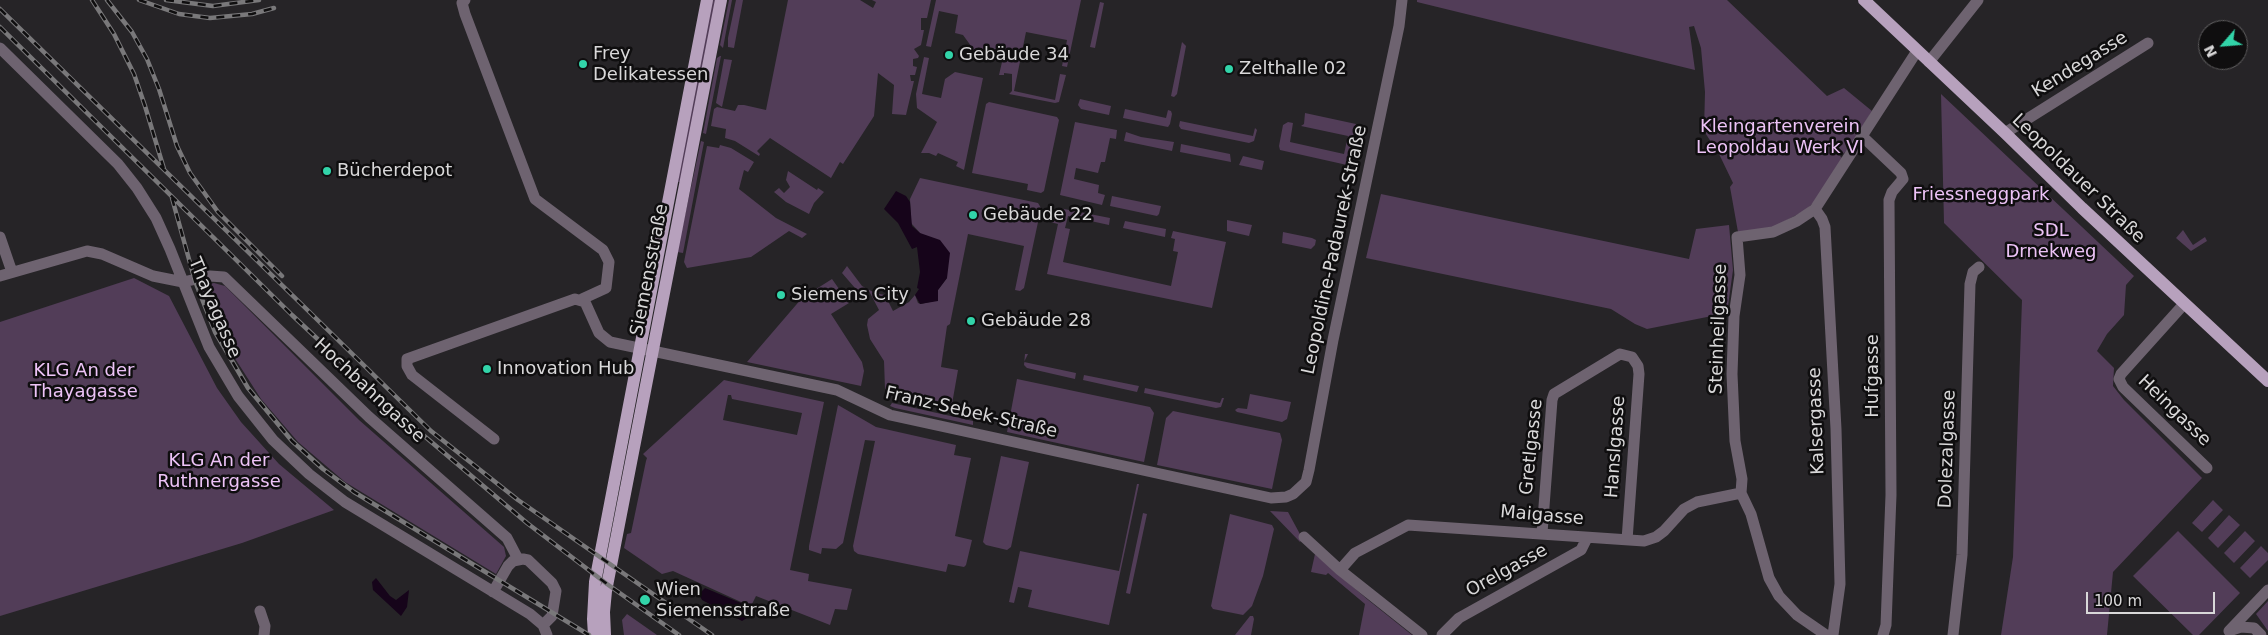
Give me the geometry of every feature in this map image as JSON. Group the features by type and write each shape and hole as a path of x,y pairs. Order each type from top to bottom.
{"main road":[{"name":"Siemensstraße","path":"605,635 604,612 606,591 707,0"},
{"name":"Siemensstraße","path":"594,635 595,582 721,0"},
{"name":"Leopoldauer Straße","path":"1864,0 2268,382"}],"street":[{"path":"465,0 462,3 465,14 535,199 603,250 609,262 606,288 582,299 575,299 407,359 407,366 412,375 494,439"},
{"name":"Leopoldine-Padaurek-Straße","path":"1286,498 1299,490 1306,482 1310,470 1333,340 1399,26 1402,0"},
{"path":"1929,62 1978,0"},
{"name":"Kendegasse","path":"2005,133 2148,43"},
{"name":"Thayagasse","path":"0,48 118,164 138,188 156,218 203,335 229,382 253,416 292,458 323,486 354,508 530,614 545,630"},
{"name":"Steinheilgasse","path":"1826,635 1797,615 1779,596 1768,578 1751,514 1740,493 1742,479 1735,441 1732,374 1734,316 1740,275 1737,237 1773,232 1797,221 1814,209 1863,137 1917,51"},
{"name":"Hufgasse","path":"1863,137 1901,173 1903,179 1892,192 1889,200 1891,495 1886,625 1883,635"},
{"name":"Kalsergasse","path":"1814,209 1822,219 1825,227 1836,429 1840,584 1833,635"},
{"path":"0,237 12,272"},
{"path":"0,276 87,251 102,254 153,276 183,282"},
{"name":"Dolezalgasse","path":"1953,635 1962,555 1970,284 1973,272 1979,267"},
{"name":"Hochbahngasse","path":"183,282 210,276 224,277 369,417 507,538 518,559"},
{"name":"Franz-Sebek-Straße","path":"582,299 589,307 603,338 610,342 837,390 890,415 1271,498 1286,498"},
{"name":"Heingasse","path":"2184,304 2120,374 2119,379 2123,387 2207,468"},
{"name":"Gretlgasse","path":"1542,533 1554,394 1613,356 1620,354 1632,357"},
{"name":"Hanslgasse","path":"1627,540 1639,374 1638,366 1632,357"},
{"name":"Maigasse","path":"1340,570 1355,553 1408,524 1644,541 1656,537 1684,509 1697,502 1740,493"},
{"path":"1304,537 1340,570 1422,635"},
{"name":"Orelgasse","path":"1442,635 1459,618 1581,550 1587,538"},
{"path":"492,592 508,566 518,559 528,560 555,587 555,608 545,630"},
{"path":"2228,633 2268,590"},
{"path":"260,611 266,626 264,635"},
{"path":"2228,633 2241,627 2254,628 2262,635"}],"green space":[{"path":"711,0 717,0 681,182 678,182 679,170"},
{"path":"729,0 732,0 723,48 720,45"},
{"path":"736,0 743,0 734,48 728,47 728,38"},
{"path":"788,0 860,0 873,8 876,2 872,0 931,0 927,18 921,18 921,30 924,30 921,45 914,49 919,56 913,59 913,66 917,67 915,75 910,75 911,81 914,81 906,115 892,114 894,85 878,73 874,116 843,164 840,162 831,178 770,138 757,151 760,154 759,156 735,141 725,138 726,129 711,126 714,109 717,107 735,111 738,105 744,105 766,110"},
{"path":"936,0 1081,0 1067,67 1062,66 1067,40 1026,32 1014,91 1055,100 1060,74 1066,75 1059,102 1055,103 1009,94 1012,91 1012,74 1004,73 1004,75 999,75 1002,62 969,55 971,46 963,35 955,33 958,15 939,11 931,47 926,46"},
{"name":"Kleingartenverein Leopoldau Werk VI","path":"1417,0 1727,0 1827,96 1844,88 1872,111 1848,150 1840,156 1844,160 1814,202 1806,210 1772,228 1738,232 1730,187 1733,183 1720,156 1704,131 1705,92 1701,48 1694,26 1689,27 1695,70 1417,2"},
{"path":"1100,2 1104,3 1095,48 1090,47"},
{"path":"1182,42 1186,46 1177,94 1174,97 1171,96"},
{"path":"720,56 706,134 703,133 717,58"},
{"path":"924,57 929,58 922,94 941,98 945,79 955,72 983,78 964,170 956,166 958,162 938,153 936,156 929,153 921,153 937,122 917,108 916,94"},
{"path":"724,59 732,60 722,107 716,103"},
{"path":"1941,94 2134,276 2126,285 2124,315 2107,334 2097,351 2114,368 2113,386 2124,400 2202,478 2113,572 2107,635 2001,635 2013,557 2022,300 1944,223"},
{"path":"1080,99 1111,106 1109,115 1081,109 1078,105"},
{"path":"989,102 1057,117 1059,120 1044,191 1041,193 1027,190 1028,184 972,173 986,104"},
{"path":"1125,109 1166,118 1168,110 1171,111 1170,124 1168,127 1123,118"},
{"path":"1305,113 1356,124 1347,165 1280,150 1283,125 1288,122 1293,123 1290,142 1344,154 1348,136 1301,126 1304,124"},
{"path":"1180,121 1253,136 1255,128 1257,130 1254,141 1249,143 1181,129 1179,126"},
{"path":"1075,122 1117,130 1116,139 1110,138 1105,162 1101,162 1098,173 1076,168 1074,179 1099,185 1098,193 1105,195 1102,205 1060,195"},
{"path":"1126,132 1141,137 1174,142 1172,151 1124,141"},
{"path":"701,141 704,142 683,253 677,252"},
{"path":"1181,144 1230,154 1231,162 1180,152"},
{"path":"720,145 731,148 754,162 748,172 744,170 739,189 776,218 807,234 802,238 789,231 751,257 687,268 684,262 707,146 719,148"},
{"path":"1243,156 1264,161 1262,170 1239,165"},
{"path":"788,171 817,190 818,188 824,192 814,203 809,214 786,202 774,192 779,188 784,193 790,187 786,180"},
{"path":"920,178 1038,203 1041,208 1024,288 1020,291 1015,290 1024,246 968,234 950,324 947,326 941,367 958,370 952,404 885,389 884,361 870,339 867,325 868,319 879,310 869,291 861,295 842,273 847,266 862,286 875,293 885,295 893,311 909,302 915,295 918,303 921,304 938,300 938,290 947,278 920,233 911,223 910,199"},
{"path":"1381,194 1689,259 1696,229 1729,225 1733,270 1727,313 1647,329 1611,309 1366,258"},
{"path":"1112,196 1161,206 1159,214 1157,216 1110,206"},
{"path":"1059,208 1110,218 1109,225 1068,216 1065,228 1070,229 1063,262 1171,286 1178,252 1173,251 1175,239 1171,238 1173,231 1226,242 1212,308 1047,274 1058,224 1050,222 1053,212"},
{"path":"1227,220 1252,225 1249,236 1227,231"},
{"path":"1125,221 1166,229 1165,237 1123,228"},
{"path":"2183,230 2193,245 2205,237 2207,241 2191,251 2176,238"},
{"path":"1283,232 1312,238 1316,240 1315,245 1311,249 1282,243"},
{"path":"134,278 169,296 217,388 241,422 279,464 334,510 242,543 0,616 0,322"},
{"path":"832,279 849,303 831,314 862,362 864,371 861,386 747,362 802,298"},
{"path":"214,283 225,286 359,420 504,547 506,556 496,574 345,482 298,442 261,399 218,329 201,286"},
{"path":"1024,362 1076,373 1075,379 1027,368"},
{"path":"1084,375 1139,386 1137,392 1083,380"},
{"path":"1017,379 1150,407 1154,413 1144,462 1007,432"},
{"path":"724,380 824,402 790,570 809,574 808,581 852,589 847,610 835,609 830,625 756,596 752,604 741,602 673,571 662,574 624,548 627,534 631,533 647,458 643,454","holes":["728,395 731,395 732,399 802,413 797,435 723,420"]},
{"path":"1145,388 1220,403 1222,398 1224,398 1221,407 1216,408 1144,393"},
{"path":"1250,394 1291,402 1287,419 1282,422 1237,412 1235,410 1238,408 1247,409"},
{"path":"892,403 973,421 973,425 895,408 890,406"},
{"path":"838,405 876,427 956,445 954,455 971,458 955,536 972,540 964,567 948,564 946,572 858,554 854,551 853,546 875,441 865,440 843,543 836,549 822,548 821,554 809,550"},
{"path":"1173,411 1280,433 1282,440 1272,489 1157,465 1166,418"},
{"path":"1001,456 1029,462 1011,547 1007,550 986,545 983,542"},
{"path":"1137,484 1139,484 1109,625 1028,607 1032,590 1018,587 1014,603 1009,602 1020,551 1119,571"},
{"path":"2213,500 2223,510 2202,532 2192,523"},
{"path":"1270,511 1288,512 1301,536 1300,542"},
{"path":"1143,513 1147,514 1130,594 1126,593"},
{"path":"1230,514 1272,525 1274,529 1263,576 1252,606 1243,615 1213,609 1211,606"},
{"path":"2229,515 2240,525 2218,548 2208,538"},
{"path":"2178,531 2240,593 2199,635 2193,635 2133,576"},
{"path":"2245,531 2255,541 2234,563 2224,553"},
{"path":"2261,546 2268,553 2268,560 2250,578 2240,568"},
{"path":"1315,554 1412,635 1359,635 1365,604 1328,573 1326,575 1311,572"},
{"path":"2268,601 2268,631 2256,614"},
{"path":"627,614 657,635 624,635 622,620"},
{"path":"1250,616 1253,616 1254,619 1251,635 1235,635"}],"shaded area":[{"path":"896,191 906,196 910,202 912,226 920,233 940,240 950,253 947,278 938,290 938,301 920,304 915,295 919,289 917,288 920,272 917,247 912,249 898,223 884,209"},
{"path":"376,578 390,596 396,600 409,590 407,607 401,616 373,590 372,582"},
{"path":"705,588 753,608 752,615 742,621 702,600 699,594"}],"railway":[{"path":"92,0 114,34 134,74 164,169"},
{"path":"107,0 132,32 147,59 159,89 177,146 190,173 218,212 282,276"},
{"path":"139,0 179,14 210,18 252,14 274,8"},
{"path":"166,0 213,6 259,0"},
{"path":"0,9 431,431 518,500 712,635"},
{"path":"0,27 292,315 390,407 527,523 607,584 679,635"},
{"path":"172,198 195,281 215,332 248,388 292,441 323,469 354,492 589,635"}],"place":[{"name":"Gebäude 34","path":"949,55"},
{"name":"Frey Delikatessen","path":"583,64"},
{"name":"Zelthalle 02","path":"1229,69"},
{"name":"Bücherdepot","path":"327,171"},
{"name":"Gebäude 22","path":"973,215"},
{"name":"Siemens City","path":"781,295"},
{"name":"Gebäude 28","path":"971,321"},
{"name":"Innovation Hub","path":"487,369"},
{"name":"Wien Siemensstraße","path":"645,600"}],"park label":[{"name":"Friessneggpark","path":"1981,195"},
{"name":"SDL Drnekweg","path":"2051,241"},
{"name":"KLG An der Thayagasse","path":"84,381"},
{"name":"KLG An der Ruthnergasse","path":"219,471"}]}
